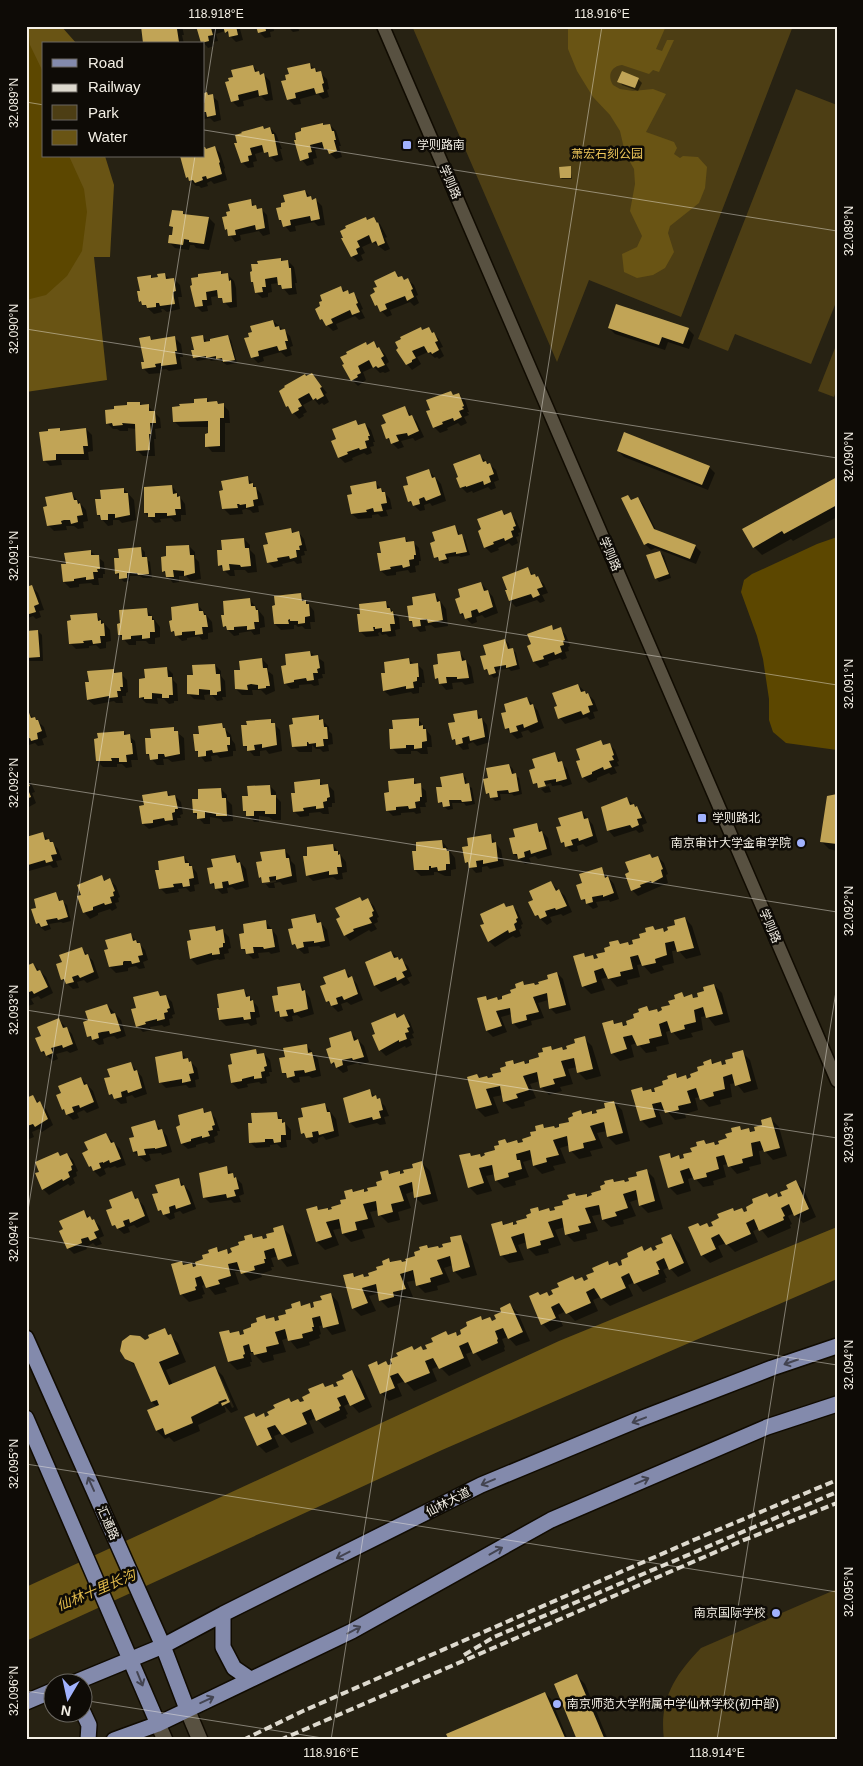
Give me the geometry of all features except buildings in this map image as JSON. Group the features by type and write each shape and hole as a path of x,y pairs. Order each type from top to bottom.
{"main road":[{"name":"汇通路","path":"26,1338 163,1646 187,1709"},
{"name":"仙林大道","path":"92,1676 163,1646 481,1485 635,1421 772,1368 837,1346"},
{"path":"114,1740 158,1724 352,1631 551,1520 767,1427 837,1404"},
{"path":"26,1418 121,1634 165,1740"},
{"path":"223,1614 223,1647 234,1668 250,1679"},
{"path":"26,1702 42,1695"},
{"path":"187,1709 200,1740"},
{"path":"88,1740 89,1724"}],"street":[{"name":"学则路","path":"383,26 837,1081"}],"green space":[{"name":"萧宏石刻公园","path":"412,26 793,26 681,317 589,280 557,362"},
{"path":"796,89 837,105 837,300 811,364 735,334 728,351 698,339"},
{"path":"837,343 837,389 834,397 818,391"},
{"name":"南京国际学校","path":"837,1589 837,1740 664,1740 663,1726 666,1701 676,1679 691,1658 701,1648"}],"shaded area":[{"path":"26,26 51,26 45,42 42,42 42,158 85,158 91,237 62,290 26,308"},
{"path":"837,537 837,750 786,743 773,732 769,720 769,699 763,659 741,592 744,580 752,574 817,544"}],"water":[{"path":"61,26 75,42 42,42 42,70 30,45 28,27"},
{"path":"568,26 666,26 656,49 662,51 667,40 674,40 659,72 653,70 649,74 622,65 615,67 610,75 613,85 620,89 633,91 653,89 666,94 646,132 674,142 677,148 674,154 680,158 683,156 698,157 707,167 705,188 699,203 670,226 668,233 674,252 665,268 653,275 637,278 624,272 622,254 637,247 642,236 630,211 635,184 634,169 625,153 620,131 610,115 593,97 577,71 568,49"},
{"path":"70,158 106,158 114,185 110,257 94,257 107,380 26,392 26,300 46,295 67,276 82,251 87,212 84,189"},
{"name":"仙林十里长沟","path":"837,1227 837,1279 442,1450 26,1641 26,1587 559,1341"}],"railway":[{"path":"243,1740 303,1711 696,1539 837,1480"},
{"path":"464,1655 494,1637 837,1492"},
{"path":"280,1740 739,1542 837,1503"}],"place":[{"name":"学则路南","path":"407,145"},
{"name":"学则路北","path":"702,818"},
{"name":"南京审计大学金审学院","path":"801,843"},
{"name":"南京国际学校","path":"776,1613"},
{"name":"南京师范大学附属中学仙林学校(初中部)","path":"557,1704"}]}
